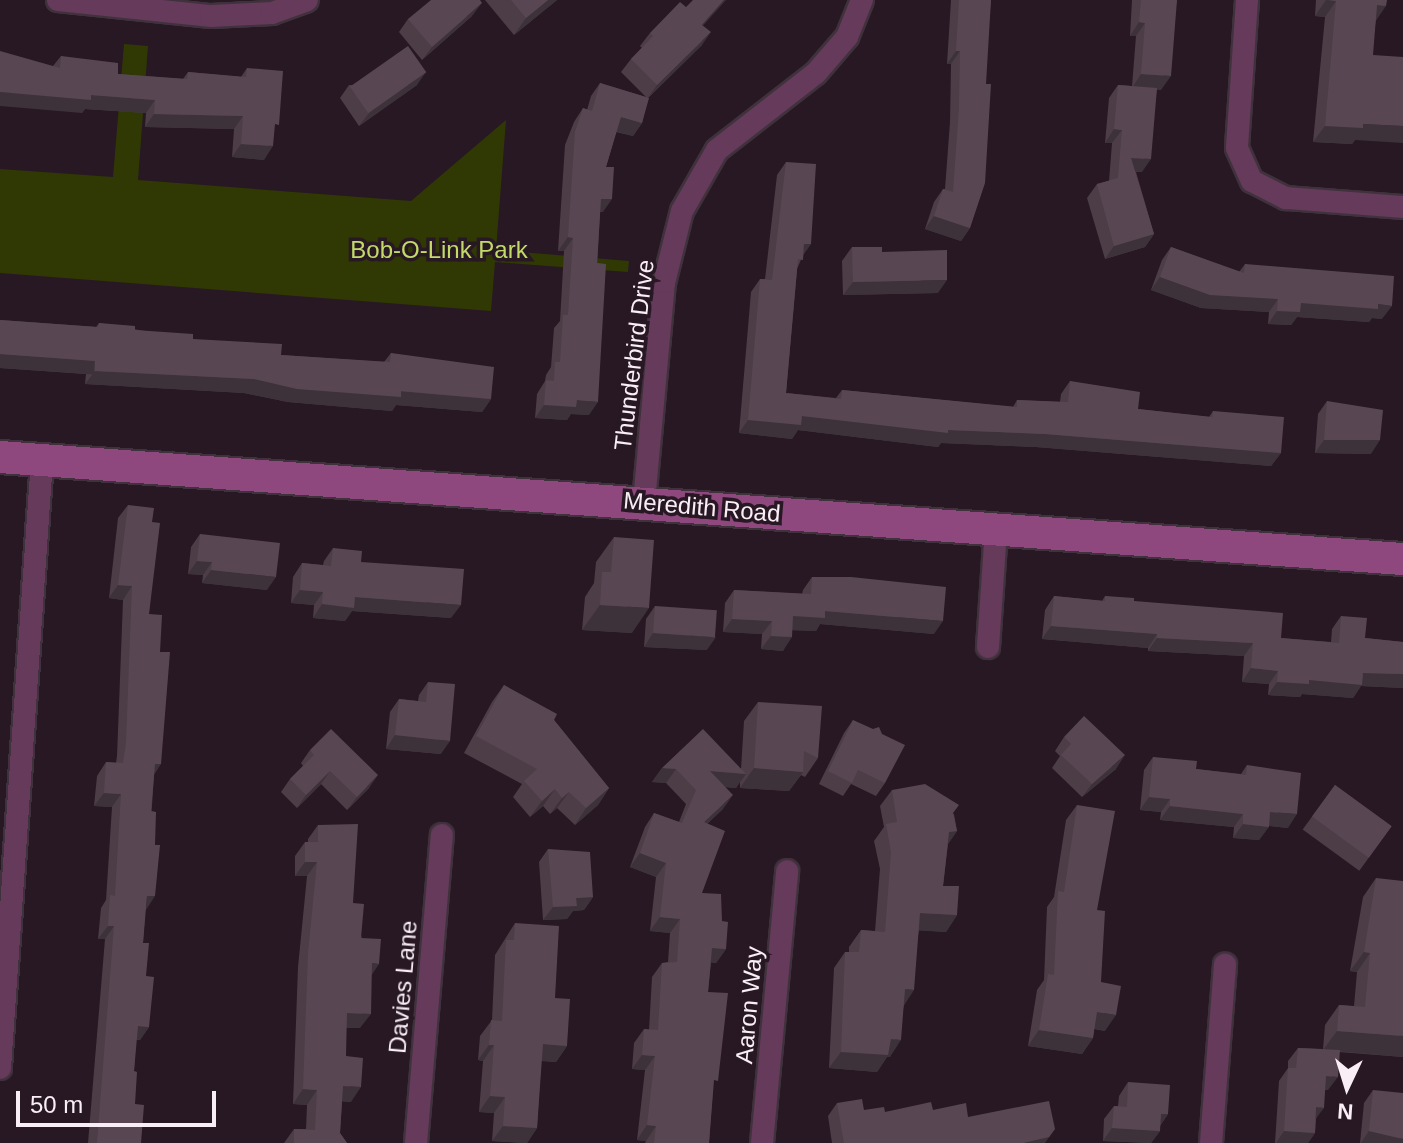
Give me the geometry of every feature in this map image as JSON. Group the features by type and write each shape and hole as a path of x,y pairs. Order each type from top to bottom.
{"street":[{"path":"58,0 211,16 272,13 307,0"},
{"name":"Thunderbird Drive","path":"644,502 664,283 682,211 717,150 816,73 847,37 862,0"},
{"path":"1247,0 1237,148 1252,181 1286,198 1403,207"},
{"name":"Meredith Road","path":"0,457 1403,559"},
{"path":"0,1068 42,460"},
{"path":"988,647 996,531"},
{"name":"Davies Lane","path":"416,1143 442,835"},
{"name":"Aaron Way","path":"762,1143 787,871"},
{"path":"1211,1143 1225,965"}],"green space":[{"name":"Bob-O-Link Park","path":"124,44 148,46 138,180 411,201 506,120 496,250 629,261 628,272 495,262 491,311 0,273 0,169 113,177"}],"building":[{"path":"431,0 480,0 482,3 432,47 408,19"},
{"path":"511,0 548,0 526,18"},
{"path":"693,0 724,0 702,25 711,32 657,85 631,59 653,36 650,33 680,2 686,7"},
{"path":"959,0 991,0 986,84 991,84 985,183 970,228 934,216 943,189 953,192 959,108 960,51 956,51"},
{"path":"1141,0 1177,0 1171,76 1141,74 1145,23 1139,22"},
{"path":"1329,0 1387,0 1386,6 1377,5 1373,55 1403,57 1403,126 1325,126 1336,1"},
{"path":"408,46 426,72 368,113 350,87"},
{"path":"0,51 60,68 61,56 118,63 118,74 187,79 188,72 246,77 247,68 283,71 279,125 275,124 273,146 241,144 243,116 154,114 155,100 91,95 91,100 0,92"},
{"path":"600,83 649,98 642,123 621,117 606,167 614,167 612,199 601,199 597,263 606,264 598,402 577,400 576,407 544,405 546,380 554,381 555,362 560,362 563,315 568,315 573,238 568,237 575,132 583,108 592,111"},
{"path":"1118,85 1157,88 1151,159 1131,158 1154,234 1114,246 1097,184 1118,178 1122,130 1114,129"},
{"path":"786,162 816,164 811,244 804,244 803,260 798,259 786,393 841,399 842,390 1017,407 1017,400 1068,402 1070,381 1140,392 1138,409 1212,417 1213,411 1284,417 1281,453 1045,434 948,430 948,433 802,416 801,425 748,420 760,279 772,280"},
{"path":"852,247 882,247 882,252 947,250 947,280 853,282"},
{"path":"1171,247 1244,273 1245,264 1394,276 1392,306 1378,304 1378,309 1301,303 1300,312 1277,311 1278,299 1210,295 1160,277"},
{"path":"0,320 98,327 99,323 135,326 135,330 193,334 193,339 282,344 281,355 390,362 391,353 494,367 491,399 401,391 401,397 297,389 254,379 95,371 95,361 0,354"},
{"path":"1327,401 1383,410 1380,440 1324,440"},
{"path":"128,505 154,508 152,522 160,523 149,614 162,615 160,652 170,652 161,764 155,764 151,811 156,812 155,845 160,845 155,896 147,896 143,943 149,943 146,976 154,977 149,1027 138,1026 134,1071 137,1072 135,1104 144,1105 141,1143 97,1143 114,926 108,926 110,895 115,896 121,794 104,793 106,762 123,763 126,743 132,586 118,585"},
{"path":"200,534 280,543 276,577 211,570 212,562 197,561"},
{"path":"614,537 654,540 649,608 600,605 602,572 611,572"},
{"path":"333,548 362,551 361,562 464,569 461,605 355,597 354,608 322,604 323,592 300,590 302,563 331,566"},
{"path":"812,577 851,577 946,587 943,621 825,611 825,618 793,616 792,637 771,636 772,621 732,619 734,590 811,594"},
{"path":"1054,596 1105,601 1105,596 1134,598 1134,601 1283,613 1281,638 1339,643 1341,616 1367,618 1365,638 1403,642 1403,674 1363,673 1362,685 1309,680 1309,684 1277,682 1278,671 1251,668 1253,643 1157,638 1157,634 1051,626"},
{"path":"655,606 717,610 715,637 653,633"},
{"path":"428,682 455,684 450,741 395,735 399,699 426,702"},
{"path":"504,685 557,714 554,720 609,788 586,808 569,792 562,798 555,789 542,801 524,781 537,769 476,736"},
{"path":"758,702 822,706 818,758 804,751 803,772 754,768"},
{"path":"1084,716 1125,755 1092,784 1061,755 1071,744 1064,737"},
{"path":"853,720 873,729 879,727 882,734 905,745 885,783 858,770 852,783 828,771"},
{"path":"331,729 378,775 357,797 330,771 306,795 290,779 314,755 310,750"},
{"path":"703,729 746,774 710,771 733,795 704,822 725,831 702,893 721,894 722,921 728,922 726,949 712,948 708,992 728,993 718,1081 714,1080 709,1143 654,1143 656,1126 647,1125 655,1056 642,1055 644,1029 658,1030 662,963 677,962 680,919 660,917 666,863 640,853 654,813 682,823 696,790 676,769 662,768"},
{"path":"1153,757 1197,761 1196,769 1246,775 1247,765 1301,773 1297,814 1270,812 1269,827 1243,824 1243,814 1170,806 1170,799 1149,797"},
{"path":"925,784 959,805 953,813 957,831 949,832 943,886 959,886 957,915 920,913 914,990 905,989 901,1040 891,1039 888,1055 841,1052 845,952 859,952 861,930 885,932 891,852 886,824 897,822 892,790"},
{"path":"1335,785 1392,826 1369,858 1312,817"},
{"path":"1077,805 1115,811 1097,910 1105,911 1101,982 1121,986 1116,1015 1097,1012 1093,1038 1039,1030 1048,974 1054,975 1058,891 1064,892"},
{"path":"358,824 353,903 364,904 361,938 381,939 379,964 372,963 371,1014 347,1013 346,1056 363,1058 361,1087 343,1086 340,1133 347,1143 294,1143 294,1129 315,1130 317,1090 303,1089 308,953 317,862 305,862 305,842 318,842 318,825"},
{"path":"548,849 590,852 593,897 576,898 577,906 553,907"},
{"path":"1376,878 1403,881 1403,1036 1337,1031 1339,1005 1365,1007 1370,953 1364,952"},
{"path":"515,923 559,926 555,998 570,999 567,1046 543,1044 537,1128 503,1126 505,1097 490,1096 494,1045 489,1045 491,1020 502,1021 506,940 514,940"},
{"path":"1298,1048 1340,1050 1338,1077 1326,1076 1324,1108 1316,1107 1315,1133 1284,1131 1288,1068 1296,1068"},
{"path":"1128,1082 1170,1085 1168,1114 1161,1114 1160,1131 1112,1128 1114,1106 1127,1107"},
{"path":"1373,1090 1403,1093 1403,1139 1369,1131"},
{"path":"862,1099 864,1110 884,1107 885,1112 931,1102 933,1110 966,1103 968,1117 1049,1101 1055,1129 1049,1137 1023,1143 844,1143 837,1103"}]}
